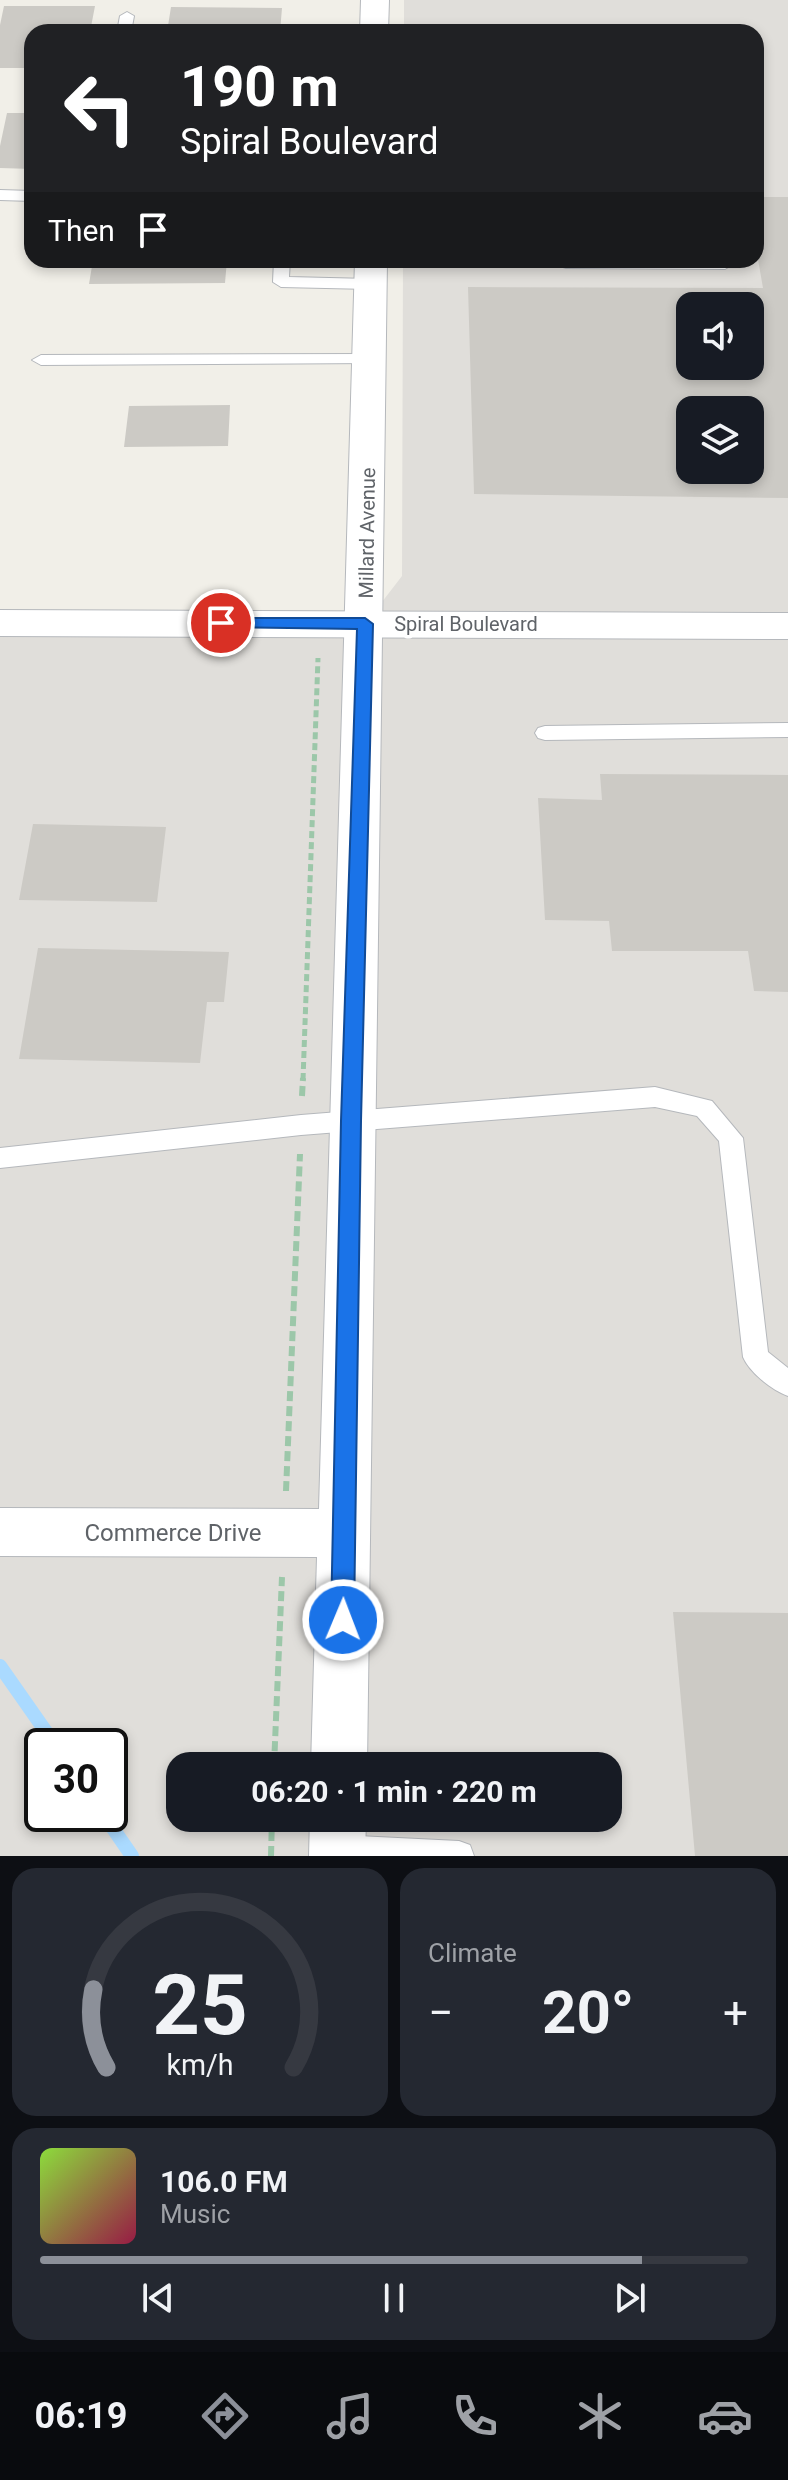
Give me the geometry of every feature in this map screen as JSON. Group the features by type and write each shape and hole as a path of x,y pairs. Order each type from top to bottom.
{"street":[{"path":"374,24 375,0"},
{"name":"Millard Avenue","path":"339,1752 370,272"},
{"name":"Spiral Boulevard","path":"0,623 788,626"},
{"name":"Commerce Drive","path":"0,1532 345,1533"}],"lane":[{"path":"126,24 127,16"},
{"path":"0,195 24,196"},
{"path":"282,268 281,282 370,272"},
{"path":"41,360 369,359"},
{"path":"545,733 788,730"},
{"path":"0,1158 301,1125 655,1097 704,1108 731,1138 756,1357 788,1384"},
{"path":"337,1841 459,1856"}],"path":[{"path":"275,1752 319,674 315,624"},
{"path":"271,1856 272,1832"}],"shaded area":[{"path":"404,0 788,0 788,1856 0,1856 0,623 365,624 402,576 403,268 764,268 764,24 404,24"}],"building":[{"path":"4,6 95,6 92,24 24,24 24,68 0,68 0,25"},
{"path":"171,7 282,8 281,24 168,24"},
{"path":"7,113 24,113 24,169 0,168 0,146"},
{"path":"764,197 788,197 788,498 474,494 468,287 763,288 760,268 764,268"},
{"path":"92,268 226,268 225,283 89,284"},
{"path":"230,405 228,446 124,447 129,406"},
{"path":"600,774 788,775 788,992 754,991 748,951 612,951 609,921 545,920 538,798 602,800"},
{"path":"33,824 166,827 157,902 19,900"},
{"path":"38,948 229,952 224,1002 207,1002 200,1063 19,1059"},
{"path":"673,1612 788,1613 788,1856 695,1856"}],"waterway":[{"path":"0,1666 43,1728"},
{"path":"115,1832 132,1856"}],"route":[{"path":"221,623 365,624 351,1121 343,1620"}]}
